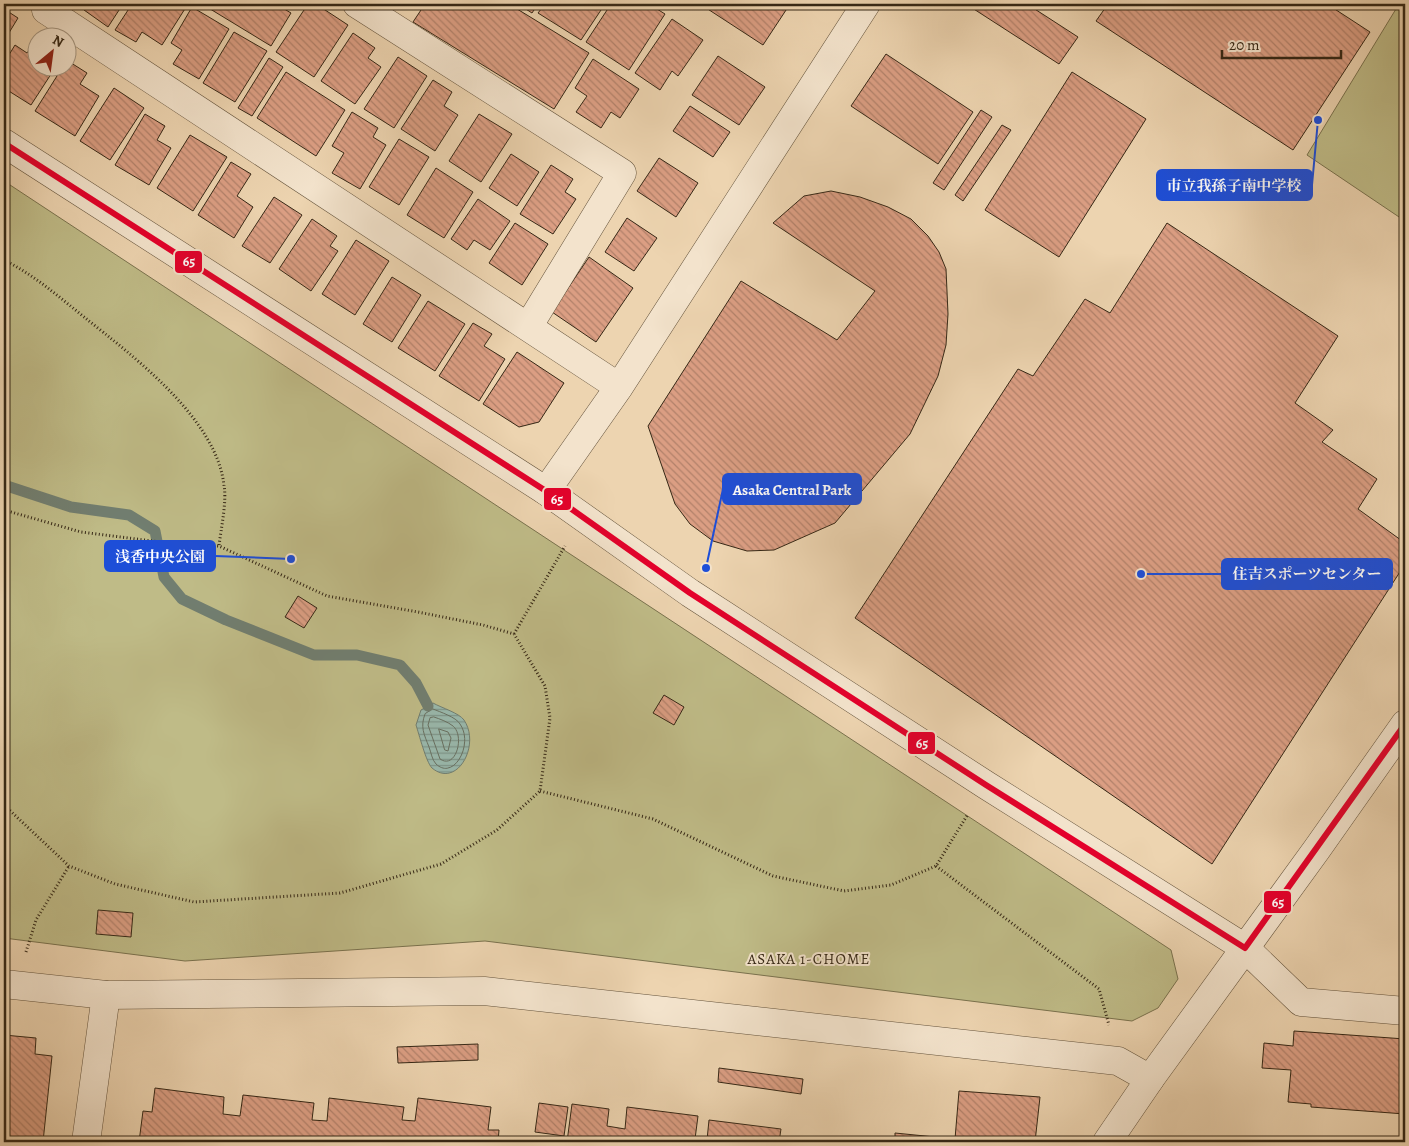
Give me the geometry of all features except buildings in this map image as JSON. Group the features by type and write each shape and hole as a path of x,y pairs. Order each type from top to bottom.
{"street":[{"path":"50,4 46,10 619,388"},
{"path":"357,4 622,173 528,328"},
{"path":"546,491 619,388 866,4"},
{"path":"4,143 546,491 690,593 986,786 1245,948 1301,1002 1405,1011"},
{"path":"1106,1142 1405,724"},
{"path":"13,985 106,995 484,991 1118,1060 1150,1079"},
{"path":"86,1142 106,995"}],"path":[{"path":"4,260 27,271 124,348 175,395 212,447 224,485 219,546"},
{"path":"4,510 81,532 168,543 219,546 327,596 482,625 514,634 545,686 550,718 540,791 497,830 441,864 340,893 194,902 115,884 69,866 4,805"},
{"path":"514,634 582,517"},
{"path":"540,791 653,819 773,876 844,891 891,885 936,866 986,786"},
{"path":"13,985 36,920 69,866"},
{"path":"936,866 1099,989 1118,1060"}],"shaded area":[{"path":"1399,4 1405,4 1405,221 1307,155"},
{"path":"4,181 1171,950 1178,979 1158,1008 1132,1021 485,941 185,961 4,938"}],"water":[{"path":"433,703 462,717 469,730 468,752 458,769 450,773 441,773 432,768 425,754 416,725 421,710"}],"waterway":[{"path":"4,485 71,507 129,515 155,531 164,577 182,599 226,620 314,655 357,655 400,665 416,683 428,706"}],"transit line":[{"name":"65","path":"4,143 546,491 690,593 986,785 1245,948 1405,724"}],"place":[{"name":"市立我孫子南中学校","path":"1318,120"},
{"name":"浅香中央公園","path":"291,559"},
{"name":"Asaka Central Park","path":"706,568"},
{"name":"住吉スポーツセンター","path":"1141,574"}],"district":[{"name":"ASAKA 1-CHOME","path":"809,959"}]}
